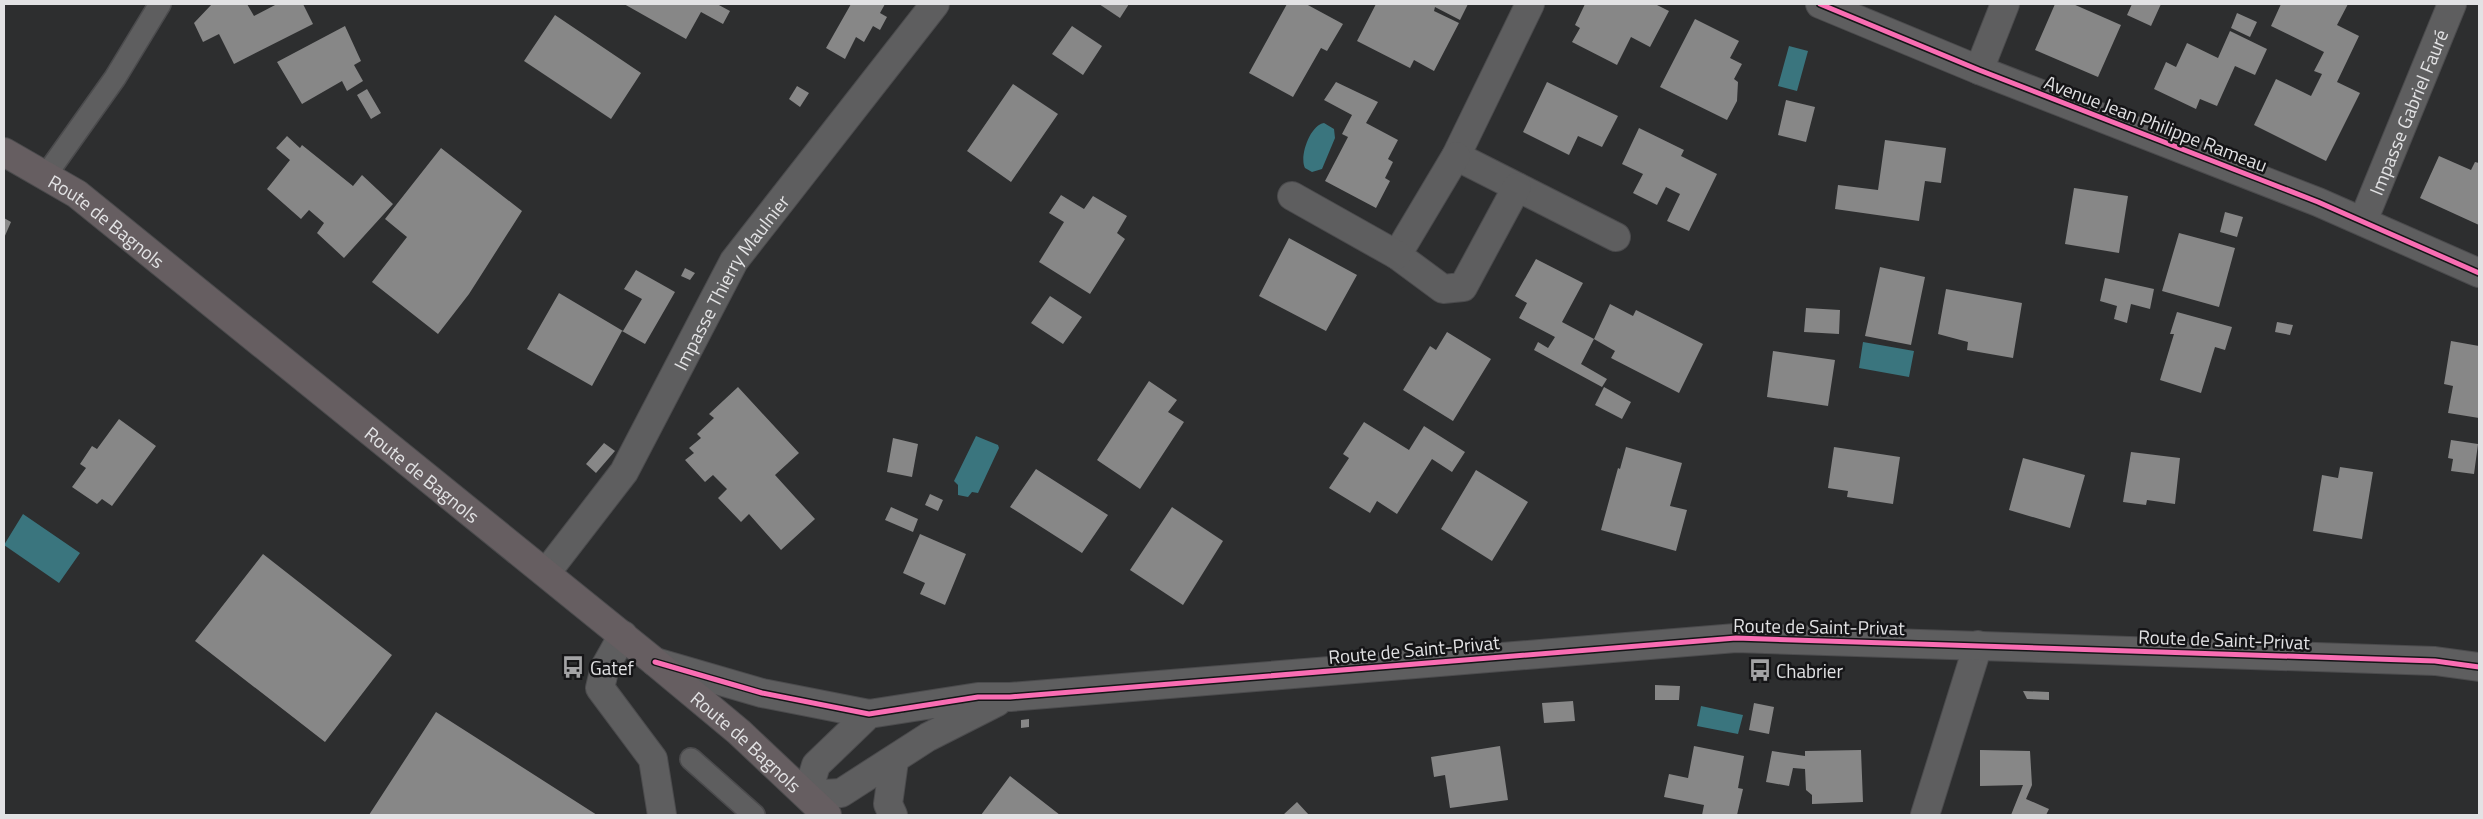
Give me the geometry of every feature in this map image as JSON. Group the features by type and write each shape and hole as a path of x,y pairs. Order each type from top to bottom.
{"main road":[{"name":"Route de Bagnols","path":"4,152 77,194 655,662 739,732 827,815"}],"street":[{"name":"Impasse Thierry Maulnier","path":"546,573 624,472 734,261 936,4"},
{"path":"1397,255 1456,156 1530,4"},
{"name":"Avenue Jean Philippe Rameau","path":"1820,4 1979,70 2363,221 2479,273"},
{"path":"1979,70 2005,4"},
{"name":"Impasse Gabriel Fauré","path":"2363,221 2452,4"},
{"path":"1456,156 1616,237"},
{"path":"1292,196 1397,255 1442,289 1463,287 1517,187"},
{"path":"623,636 605,667 600,688 653,759 662,815"},
{"name":"Route de Saint-Privat","path":"655,662 762,693 869,714 978,697 1010,697 1736,638 1978,644 2435,661 2479,667"},
{"path":"1925,815 1978,644"},
{"path":"869,714 816,765 807,795 841,793 928,737 1010,697"},
{"path":"893,815 888,804 901,756 899,710"}],"lane":[{"path":"46,175 115,78 160,4"},
{"path":"691,759 754,815"}],"water":[{"path":"1789,46 1808,51 1797,91 1778,86"},
{"path":"1324,123 1334,129 1335,138 1322,169 1312,172 1305,168 1303,157 1310,135 1314,129"},
{"path":"1863,342 1914,351 1909,377 1859,368"},
{"path":"976,436 998,445 999,448 978,493 972,492 968,497 958,495 958,485 954,481"},
{"path":"23,514 80,553 59,583 4,545"},
{"path":"1701,706 1743,715 1738,734 1697,726"}],"building":[{"path":"212,4 247,4 254,16 277,4 303,4 313,24 234,64 219,34 203,42 194,23"},
{"path":"624,4 717,4 730,11 723,24 701,12 686,39"},
{"path":"851,4 885,4 880,13 887,17 880,30 873,26 864,42 856,37 845,59 826,48"},
{"path":"1099,4 1129,4 1120,18"},
{"path":"1287,4 1306,4 1343,24 1327,51 1321,48 1293,97 1249,73"},
{"path":"1376,4 1468,4 1460,20 1435,7 1434,11 1459,23 1434,71 1414,60 1410,68 1357,41"},
{"path":"1585,4 1655,4 1669,11 1650,47 1631,37 1617,65 1572,42 1580,28 1575,25"},
{"path":"2055,4 2073,4 2121,25 2098,77 2035,50"},
{"path":"2132,4 2161,4 2151,26 2127,15"},
{"path":"2281,4 2348,4 2337,25 2359,36 2337,82 2360,93 2326,161 2254,125 2276,79 2311,96 2322,74 2314,71 2324,52 2271,26"},
{"path":"2237,13 2257,22 2250,37 2231,28"},
{"path":"555,15 641,73 611,119 524,61"},
{"path":"1695,19 1739,41 1730,58 1742,64 1734,79 1738,82 1737,101 1727,120 1660,87"},
{"path":"345,26 361,61 354,65 363,81 347,91 342,81 302,104 277,62"},
{"path":"1072,26 1102,46 1083,75 1052,54"},
{"path":"2230,31 2267,49 2255,75 2235,66 2217,106 2200,99 2196,109 2154,89 2166,62 2176,67 2187,43 2218,58"},
{"path":"1336,82 1378,102 1366,123 1398,140 1388,159 1393,162 1385,178 1390,181 1376,208 1325,181 1348,137 1342,134 1352,115 1324,100"},
{"path":"1547,82 1618,116 1602,147 1578,136 1569,155 1523,132"},
{"path":"1013,84 1058,114 1011,182 967,151"},
{"path":"797,86 809,93 800,107 789,99"},
{"path":"367,89 381,113 371,119 357,95"},
{"path":"1786,100 1815,107 1806,142 1778,135"},
{"path":"1639,128 1684,150 1681,156 1717,174 1689,231 1667,221 1680,194 1666,187 1657,205 1633,193 1643,174 1622,164"},
{"path":"287,136 300,148 302,145 353,186 362,175 393,204 344,258 317,233 324,223 309,210 301,219 267,189 290,160 276,148"},
{"path":"1885,140 1946,148 1941,183 1925,181 1919,221 1835,209 1838,185 1878,190"},
{"path":"441,148 522,211 469,294 438,334 372,282 407,237 385,219"},
{"path":"2439,156 2471,170 2475,162 2479,163 2479,225 2420,198"},
{"path":"2074,188 2128,196 2119,253 2065,244"},
{"path":"1061,195 1084,209 1093,196 1127,216 1117,233 1125,239 1090,294 1039,262 1064,222 1049,213"},
{"path":"2225,212 2243,217 2237,237 2220,232"},
{"path":"4,218 11,222 4,238"},
{"path":"2179,233 2235,248 2219,307 2162,291"},
{"path":"1289,238 1357,275 1326,331 1259,296"},
{"path":"1536,259 1583,283 1562,322 1594,339 1581,364 1607,379 1602,387 1534,350 1538,342 1548,348 1555,337 1519,318 1527,303 1515,296"},
{"path":"1880,267 1925,277 1911,345 1865,336"},
{"path":"685,268 695,273 690,280 681,276"},
{"path":"636,270 675,292 645,344 622,331 592,386 527,349 559,293 623,331 642,299 624,289"},
{"path":"2105,278 2154,289 2150,309 2131,304 2127,323 2114,319 2117,306 2100,301"},
{"path":"1946,289 2022,303 2013,358 1967,350 1968,342 1938,334"},
{"path":"1050,296 1082,317 1063,344 1031,323"},
{"path":"1610,304 1633,316 1636,310 1703,344 1679,393 1611,358 1615,351 1594,339"},
{"path":"1806,308 1840,310 1839,334 1804,332"},
{"path":"2177,312 2232,327 2225,350 2215,347 2201,393 2160,380 2174,334 2170,334"},
{"path":"2277,322 2293,325 2290,335 2275,332"},
{"path":"1447,332 1491,359 1453,421 1403,390 1430,346 1436,350"},
{"path":"2451,341 2479,346 2479,418 2448,413 2453,386 2444,384"},
{"path":"1773,351 1835,360 1828,406 1767,397"},
{"path":"1149,381 1177,400 1168,412 1184,422 1140,489 1097,460"},
{"path":"738,387 799,453 775,475 815,519 781,550 749,514 741,522 718,498 727,489 713,475 705,482 685,460 694,453 689,448 701,438 697,434 714,418 709,414"},
{"path":"1604,387 1631,402 1622,419 1595,405"},
{"path":"119,419 156,446 112,506 102,499 97,504 72,487 86,468 80,464 92,446 97,449"},
{"path":"1364,422 1409,450 1424,426 1465,452 1452,472 1432,459 1397,514 1377,501 1370,513 1329,488 1349,458 1343,454"},
{"path":"893,438 918,444 912,477 887,472"},
{"path":"2451,440 2478,444 2474,474 2451,471 2453,459 2448,458"},
{"path":"604,443 615,451 596,473 586,464"},
{"path":"1626,447 1682,463 1670,506 1687,510 1676,551 1601,530 1618,468 1620,469"},
{"path":"1834,447 1900,457 1893,504 1847,497 1848,491 1828,488"},
{"path":"2131,452 2180,458 2175,504 2147,500 2146,505 2123,502"},
{"path":"2023,458 2085,475 2070,528 2009,510"},
{"path":"2340,467 2373,472 2362,539 2313,531 2322,475 2338,478"},
{"path":"1036,469 1108,515 1082,553 1010,507"},
{"path":"1476,470 1528,502 1492,561 1441,529"},
{"path":"930,494 943,500 938,511 925,505"},
{"path":"891,507 918,519 913,532 885,520"},
{"path":"1172,507 1223,541 1183,605 1130,570"},
{"path":"920,534 966,554 945,605 920,594 925,583 903,573"},
{"path":"263,554 392,655 325,742 195,641"},
{"path":"1655,685 1680,686 1679,700 1655,700"},
{"path":"2023,691 2049,692 2049,700 2027,699"},
{"path":"1573,701 1575,721 1544,723 1542,703"},
{"path":"1754,703 1774,707 1769,734 1749,730"},
{"path":"436,712 597,815 369,815"},
{"path":"1029,719 1029,727 1021,728 1021,720"},
{"path":"1500,746 1508,800 1450,808 1445,775 1434,777 1431,757"},
{"path":"1694,746 1744,756 1738,788 1743,789 1737,815 1702,815 1704,805 1664,797 1669,774 1688,778"},
{"path":"1861,750 1863,802 1812,804 1812,795 1806,790 1805,769 1793,768 1789,786 1766,782 1772,751 1805,756 1805,751"},
{"path":"1980,750 2030,751 2032,785 2026,799 2049,809 2046,815 2011,815 2023,785 1980,786"},
{"path":"1010,776 1060,815 981,815"},
{"path":"1297,802 1309,815 1283,815"}],"cycle path":[{"path":"1820,4 1979,70 2318,202 2479,273"},
{"path":"655,662 762,693 869,714 978,697 1010,697 1736,638 2435,661 2479,667"}],"place":[{"name":"Gatef","path":"573,667"},
{"name":"Chabrier","path":"1760,670"}]}
